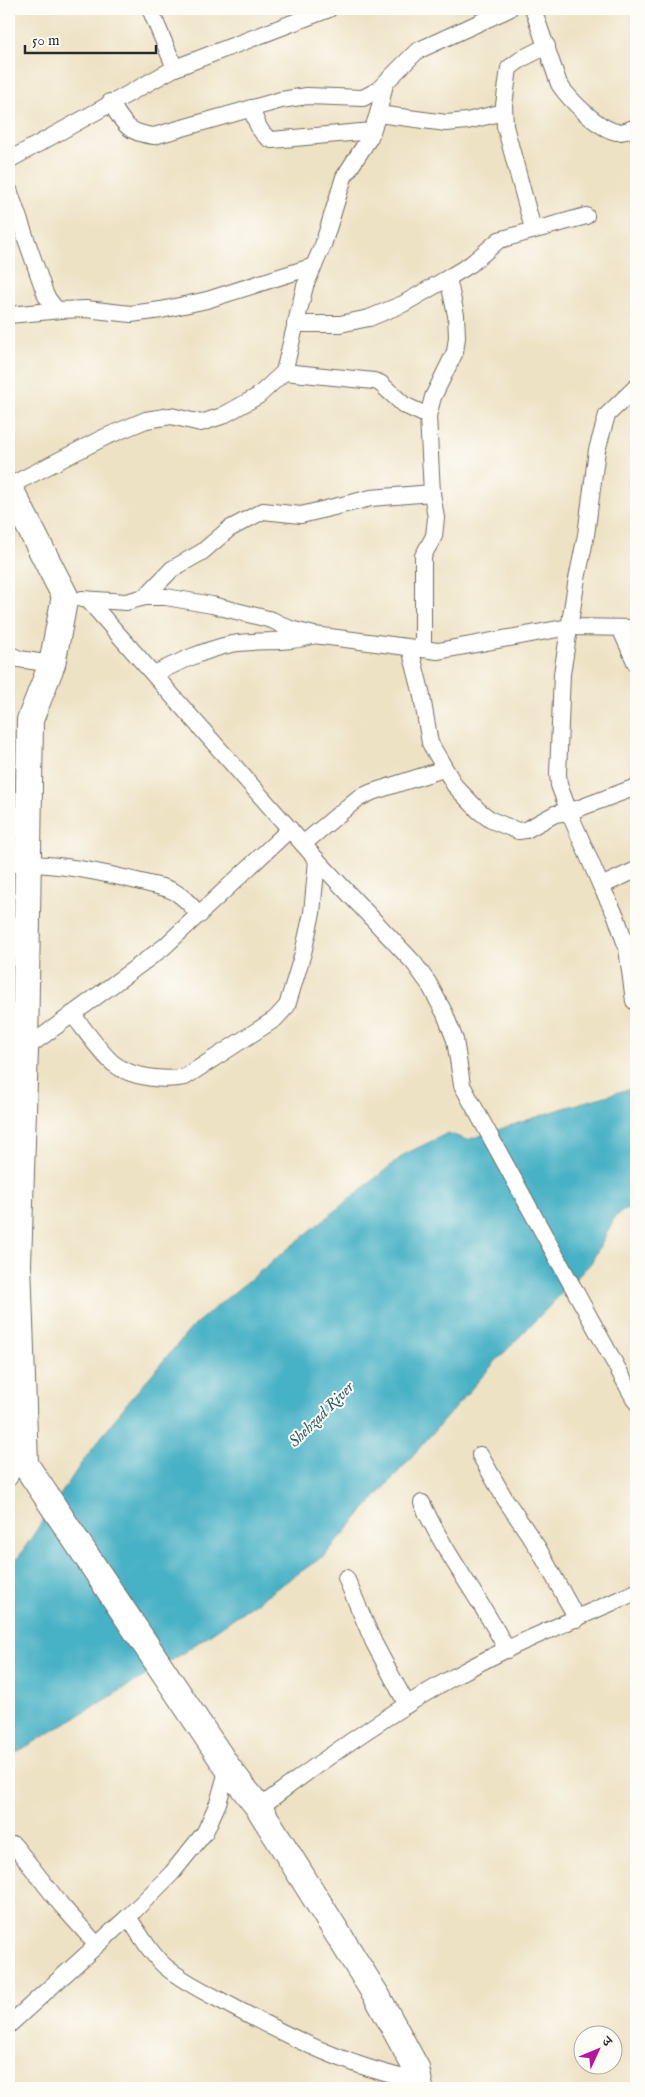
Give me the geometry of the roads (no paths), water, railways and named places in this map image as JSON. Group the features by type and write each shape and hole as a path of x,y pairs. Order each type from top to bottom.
{"main road":[{"path":"9,486 77,598 30,720 18,864 24,1050 13,1275 19,1462 168,1677 228,1768 258,1808 378,1998 416,2068 420,2084"}],"street":[{"path":"150,9 175,68"},
{"path":"9,160 110,102 175,68 329,9"},
{"path":"110,102 125,124 138,134 154,136 281,100 306,96 363,98 385,84 416,51 509,9"},
{"path":"534,9 559,84 567,94 580,107 611,130 619,132 636,127"},
{"path":"533,229 505,126 504,112 509,68 523,58 547,46"},
{"path":"9,486 105,437 146,420 171,416 201,422 222,416 258,396 284,372 305,286 323,246 344,177 370,137 385,84"},
{"path":"251,108 259,130 272,140 372,131"},
{"path":"378,114 446,123 467,121 504,112"},
{"path":"9,190 46,296 55,308 61,310"},
{"path":"295,324 340,324 370,318 403,304 448,278 471,264 499,240 533,229 586,216"},
{"path":"9,315 86,309 132,314 161,310 207,300 314,266"},
{"path":"448,278 456,315 457,337 455,352 433,397 428,416 432,493 436,518 434,536 423,556 417,649 421,691 430,743 455,786 479,811 491,820 518,831 526,830 555,814 569,812 636,787"},
{"path":"284,372 374,381 380,383 404,405 428,416"},
{"path":"634,1001 627,948 616,916 569,812 559,786 558,774 562,674 576,584 586,536 596,450 606,415 636,387"},
{"path":"145,597 172,569 202,552 229,529 263,511 301,515 371,498 432,493"},
{"path":"77,598 126,602 145,597 166,596 272,620 290,629 314,635 438,651 569,627 628,628 636,664"},
{"path":"77,598 154,674 317,860 414,963 429,984 445,1014 454,1040 462,1085 636,1402"},
{"path":"154,674 202,652 234,644 295,641 314,635"},
{"path":"9,654 19,659 52,664"},
{"path":"303,844 357,799 372,792 444,769"},
{"path":"24,1050 164,947 290,829"},
{"path":"72,1014 114,1064 135,1075 174,1079 185,1077 274,1019 287,1006 303,953 312,913 317,860"},
{"path":"18,864 118,876 165,888 177,893 200,914"},
{"path":"601,886 636,870"},
{"path":"480,1455 505,1499 538,1548 577,1619"},
{"path":"422,1503 443,1544 494,1623 507,1650"},
{"path":"346,1578 374,1643 407,1705"},
{"path":"258,1808 320,1762 457,1675 507,1650 636,1592"},
{"path":"9,2024 128,1917 172,1872 205,1832 218,1803 228,1768"},
{"path":"14,1845 62,1906 97,1945"},
{"path":"128,1917 155,1957 190,1984 269,2026 364,2067 420,2084"}],"water":[{"name":"Shehzad River","path":"636,1087 636,1202 615,1217 591,1263 495,1362 325,1555 177,1657 9,1757 9,1571 83,1461 128,1402 195,1324 405,1154 448,1133 467,1140 564,1108"}]}
